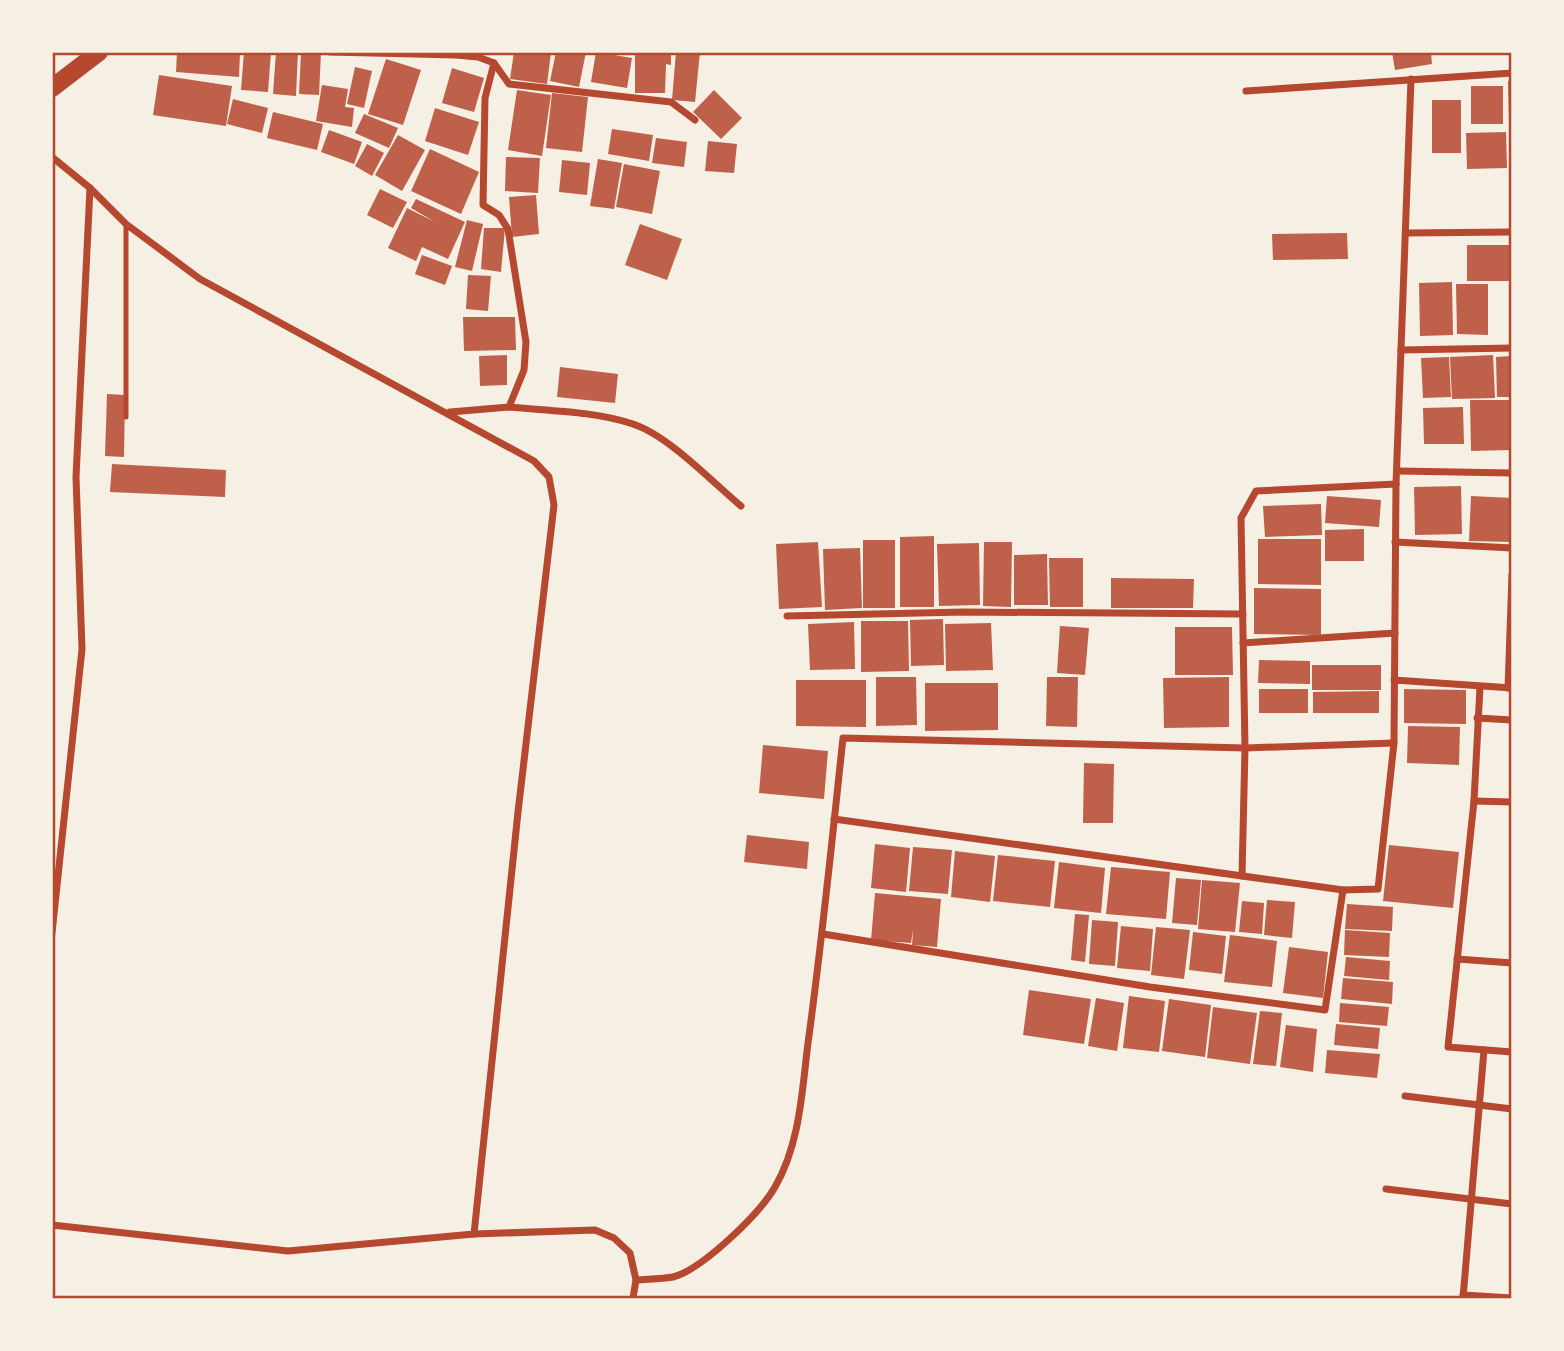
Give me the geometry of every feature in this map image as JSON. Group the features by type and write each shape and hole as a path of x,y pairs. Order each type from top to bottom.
{"main road":[{"path":"52,88 99,52"}],"street":[{"path":"330,52 456,54 478,57 494,63 509,84 671,103 695,120"},
{"path":"494,63 485,98 483,205 499,215 508,229 526,342 524,370 509,407"},
{"path":"1246,91 1511,73"},
{"path":"834,818 1343,890 1378,889 1394,743 1396,484 1411,79"},
{"path":"52,158 90,188 126,224 200,279 448,412 534,461 549,477 554,505 518,812 474,1234"},
{"path":"52,933 82,649 76,477 90,188"},
{"path":"1406,233 1511,232"},
{"path":"1401,349 1511,348"},
{"path":"448,412 509,407 600,416 635,425 664,442 741,506"},
{"path":"1398,471 1511,473"},
{"path":"1242,876 1245,748 1241,518 1256,491 1396,484"},
{"path":"1395,541 1511,548"},
{"path":"1395,680 1510,688 1511,575"},
{"path":"786,617 964,612 1243,614"},
{"path":"1243,643 1395,633"},
{"path":"1480,687 1474,801 1448,1047 1511,1052"},
{"path":"1477,719 1511,720"},
{"path":"636,1280 673,1276 695,1267 758,1210 775,1187 789,1157 798,1120 823,934 843,738 1245,748 1394,743"},
{"path":"1474,801 1511,802"},
{"path":"823,934 1150,986 1325,1010 1343,890"},
{"path":"1457,959 1511,963"},
{"path":"1484,1050 1463,1297 1511,1298"},
{"path":"1405,1096 1511,1109"},
{"path":"1386,1189 1511,1204"},
{"path":"52,1225 288,1251 474,1234 595,1230 614,1238 629,1252 636,1280 633,1298"}],"lane":[{"path":"126,224 126,417"}],"building":[{"path":"177,52 240,52 239,77 176,72"},
{"path":"244,52 271,52 268,92 241,90"},
{"path":"276,52 298,52 296,96 273,94"},
{"path":"301,52 321,52 319,95 299,94"},
{"path":"514,52 551,53 547,84 510,79"},
{"path":"556,52 586,52 579,87 550,81"},
{"path":"596,52 632,58 627,88 591,82"},
{"path":"635,52 671,52 671,65 666,64 665,93 635,93"},
{"path":"676,52 700,52 695,102 672,100"},
{"path":"1392,52 1431,52 1432,64 1395,70"},
{"path":"386,59 421,70 403,125 368,114"},
{"path":"355,67 372,71 364,108 347,104"},
{"path":"452,68 484,78 474,112 442,103"},
{"path":"159,75 232,86 226,126 153,115"},
{"path":"1508,81 1512,81 1512,119 1509,119"},
{"path":"322,85 348,89 345,107 354,108 352,127 316,121"},
{"path":"1471,86 1503,86 1503,124 1471,124"},
{"path":"517,90 551,95 542,156 508,150"},
{"path":"714,90 742,118 721,139 693,112"},
{"path":"552,93 588,97 582,152 546,148"},
{"path":"233,99 268,108 262,133 227,124"},
{"path":"1432,100 1461,100 1461,153 1432,153"},
{"path":"435,108 479,122 468,155 425,141"},
{"path":"273,112 323,124 317,150 267,138"},
{"path":"364,114 398,128 389,148 355,133"},
{"path":"612,129 653,135 649,161 608,154"},
{"path":"329,130 362,142 354,164 321,152"},
{"path":"1506,132 1507,168 1467,169 1466,133"},
{"path":"398,135 425,150 402,191 375,175"},
{"path":"656,138 687,142 684,167 652,163"},
{"path":"708,141 737,144 734,173 705,171"},
{"path":"367,144 384,153 372,176 355,166"},
{"path":"430,149 479,172 461,214 411,191"},
{"path":"506,157 540,158 538,193 505,191"},
{"path":"598,159 622,163 614,209 590,206"},
{"path":"562,160 590,163 587,195 559,192"},
{"path":"624,164 660,171 652,214 616,207"},
{"path":"380,189 407,202 393,228 367,215"},
{"path":"536,195 539,234 512,237 509,197"},
{"path":"416,199 465,222 448,259 422,247 416,261 388,248 407,208 435,222 411,208"},
{"path":"467,220 483,224 472,271 455,267"},
{"path":"640,224 682,239 667,280 625,265"},
{"path":"484,228 505,228 501,272 481,269"},
{"path":"1347,233 1348,259 1273,260 1272,234"},
{"path":"1467,245 1512,245 1512,281 1467,281"},
{"path":"422,255 452,266 445,285 415,274"},
{"path":"468,275 491,276 488,311 466,309"},
{"path":"1452,282 1453,335 1420,336 1419,283"},
{"path":"1456,284 1488,284 1488,335 1457,334"},
{"path":"463,317 515,317 516,350 464,351"},
{"path":"507,355 507,385 480,386 479,356"},
{"path":"1493,355 1495,398 1452,399 1450,357"},
{"path":"1512,356 1512,397 1497,397 1496,357"},
{"path":"1449,357 1451,397 1423,398 1421,358"},
{"path":"560,367 618,374 615,403 557,397"},
{"path":"107,394 125,395 124,457 105,456"},
{"path":"1470,400 1512,400 1512,450 1471,451"},
{"path":"1463,407 1464,444 1424,444 1423,408"},
{"path":"112,464 226,470 225,497 110,492"},
{"path":"1461,486 1462,534 1415,535 1414,487"},
{"path":"1327,496 1381,500 1379,527 1325,523"},
{"path":"1471,496 1512,498 1512,542 1469,541"},
{"path":"1321,504 1322,535 1265,537 1263,506"},
{"path":"1364,529 1364,561 1325,561 1325,530"},
{"path":"934,536 934,607 900,607 900,537"},
{"path":"1258,539 1321,539 1321,585 1258,584"},
{"path":"863,540 895,540 895,608 863,608"},
{"path":"818,542 822,607 779,609 776,544"},
{"path":"984,542 1012,542 1011,607 983,606"},
{"path":"979,543 980,605 939,606 937,544"},
{"path":"860,548 862,608 825,610 823,549"},
{"path":"1047,554 1048,605 1014,605 1014,555"},
{"path":"1049,558 1083,558 1083,607 1050,607"},
{"path":"1111,578 1194,579 1193,608 1111,608"},
{"path":"1254,588 1321,589 1321,635 1254,634"},
{"path":"943,619 944,665 911,666 910,620"},
{"path":"861,621 908,621 909,671 861,672"},
{"path":"854,622 855,669 810,670 808,624"},
{"path":"991,623 993,670 946,671 945,624"},
{"path":"1060,626 1089,628 1085,675 1057,673"},
{"path":"1175,627 1232,627 1233,675 1175,675"},
{"path":"1259,660 1310,661 1310,684 1258,683"},
{"path":"1312,665 1381,665 1381,690 1312,690"},
{"path":"876,677 916,677 917,725 876,726"},
{"path":"1047,677 1078,677 1077,727 1046,726"},
{"path":"1229,677 1229,727 1164,728 1163,678"},
{"path":"796,680 866,680 866,727 796,726"},
{"path":"925,683 998,683 998,730 925,731"},
{"path":"1259,689 1308,689 1308,713 1259,713"},
{"path":"1404,689 1466,690 1466,724 1404,723"},
{"path":"1379,691 1379,713 1313,713 1313,692"},
{"path":"1408,726 1460,727 1459,765 1407,763"},
{"path":"763,745 828,751 824,799 759,793"},
{"path":"1084,763 1114,764 1113,823 1083,823"},
{"path":"747,835 809,842 807,869 744,862"},
{"path":"875,844 910,848 906,892 871,888"},
{"path":"1389,845 1459,852 1453,908 1383,901"},
{"path":"913,847 952,850 948,894 909,891"},
{"path":"955,851 995,856 990,902 951,897"},
{"path":"998,855 1055,861 1050,907 993,901"},
{"path":"1059,862 1105,868 1101,913 1054,908"},
{"path":"1111,867 1170,872 1166,919 1106,914"},
{"path":"1176,878 1201,880 1197,925 1172,923"},
{"path":"1202,880 1240,883 1235,932 1198,929"},
{"path":"875,893 941,899 937,947 912,945 913,930 911,943 871,940"},
{"path":"1267,900 1295,902 1292,938 1264,935"},
{"path":"1242,901 1264,903 1262,934 1239,932"},
{"path":"1347,904 1393,907 1392,931 1345,929"},
{"path":"1075,914 1089,915 1085,962 1071,960"},
{"path":"1092,920 1118,922 1115,966 1089,964"},
{"path":"1121,926 1153,929 1150,971 1117,968"},
{"path":"1156,927 1190,930 1184,979 1151,975"},
{"path":"1345,930 1390,933 1389,957 1344,955"},
{"path":"1193,932 1226,936 1222,974 1189,970"},
{"path":"1230,935 1277,941 1272,987 1224,982"},
{"path":"1289,947 1328,952 1323,998 1283,993"},
{"path":"1346,957 1390,961 1389,980 1344,976"},
{"path":"1343,978 1393,982 1392,1004 1341,999"},
{"path":"1029,990 1091,999 1084,1044 1023,1035"},
{"path":"1129,996 1165,1001 1159,1052 1123,1048"},
{"path":"1096,998 1124,1003 1117,1051 1088,1046"},
{"path":"1169,999 1211,1005 1205,1057 1162,1051"},
{"path":"1340,1003 1389,1007 1387,1026 1339,1022"},
{"path":"1213,1007 1257,1013 1250,1064 1207,1058"},
{"path":"1260,1011 1282,1013 1276,1066 1253,1064"},
{"path":"1336,1024 1380,1028 1378,1049 1334,1045"},
{"path":"1286,1025 1317,1029 1313,1072 1280,1067"},
{"path":"1327,1050 1380,1054 1377,1078 1325,1073"}]}
